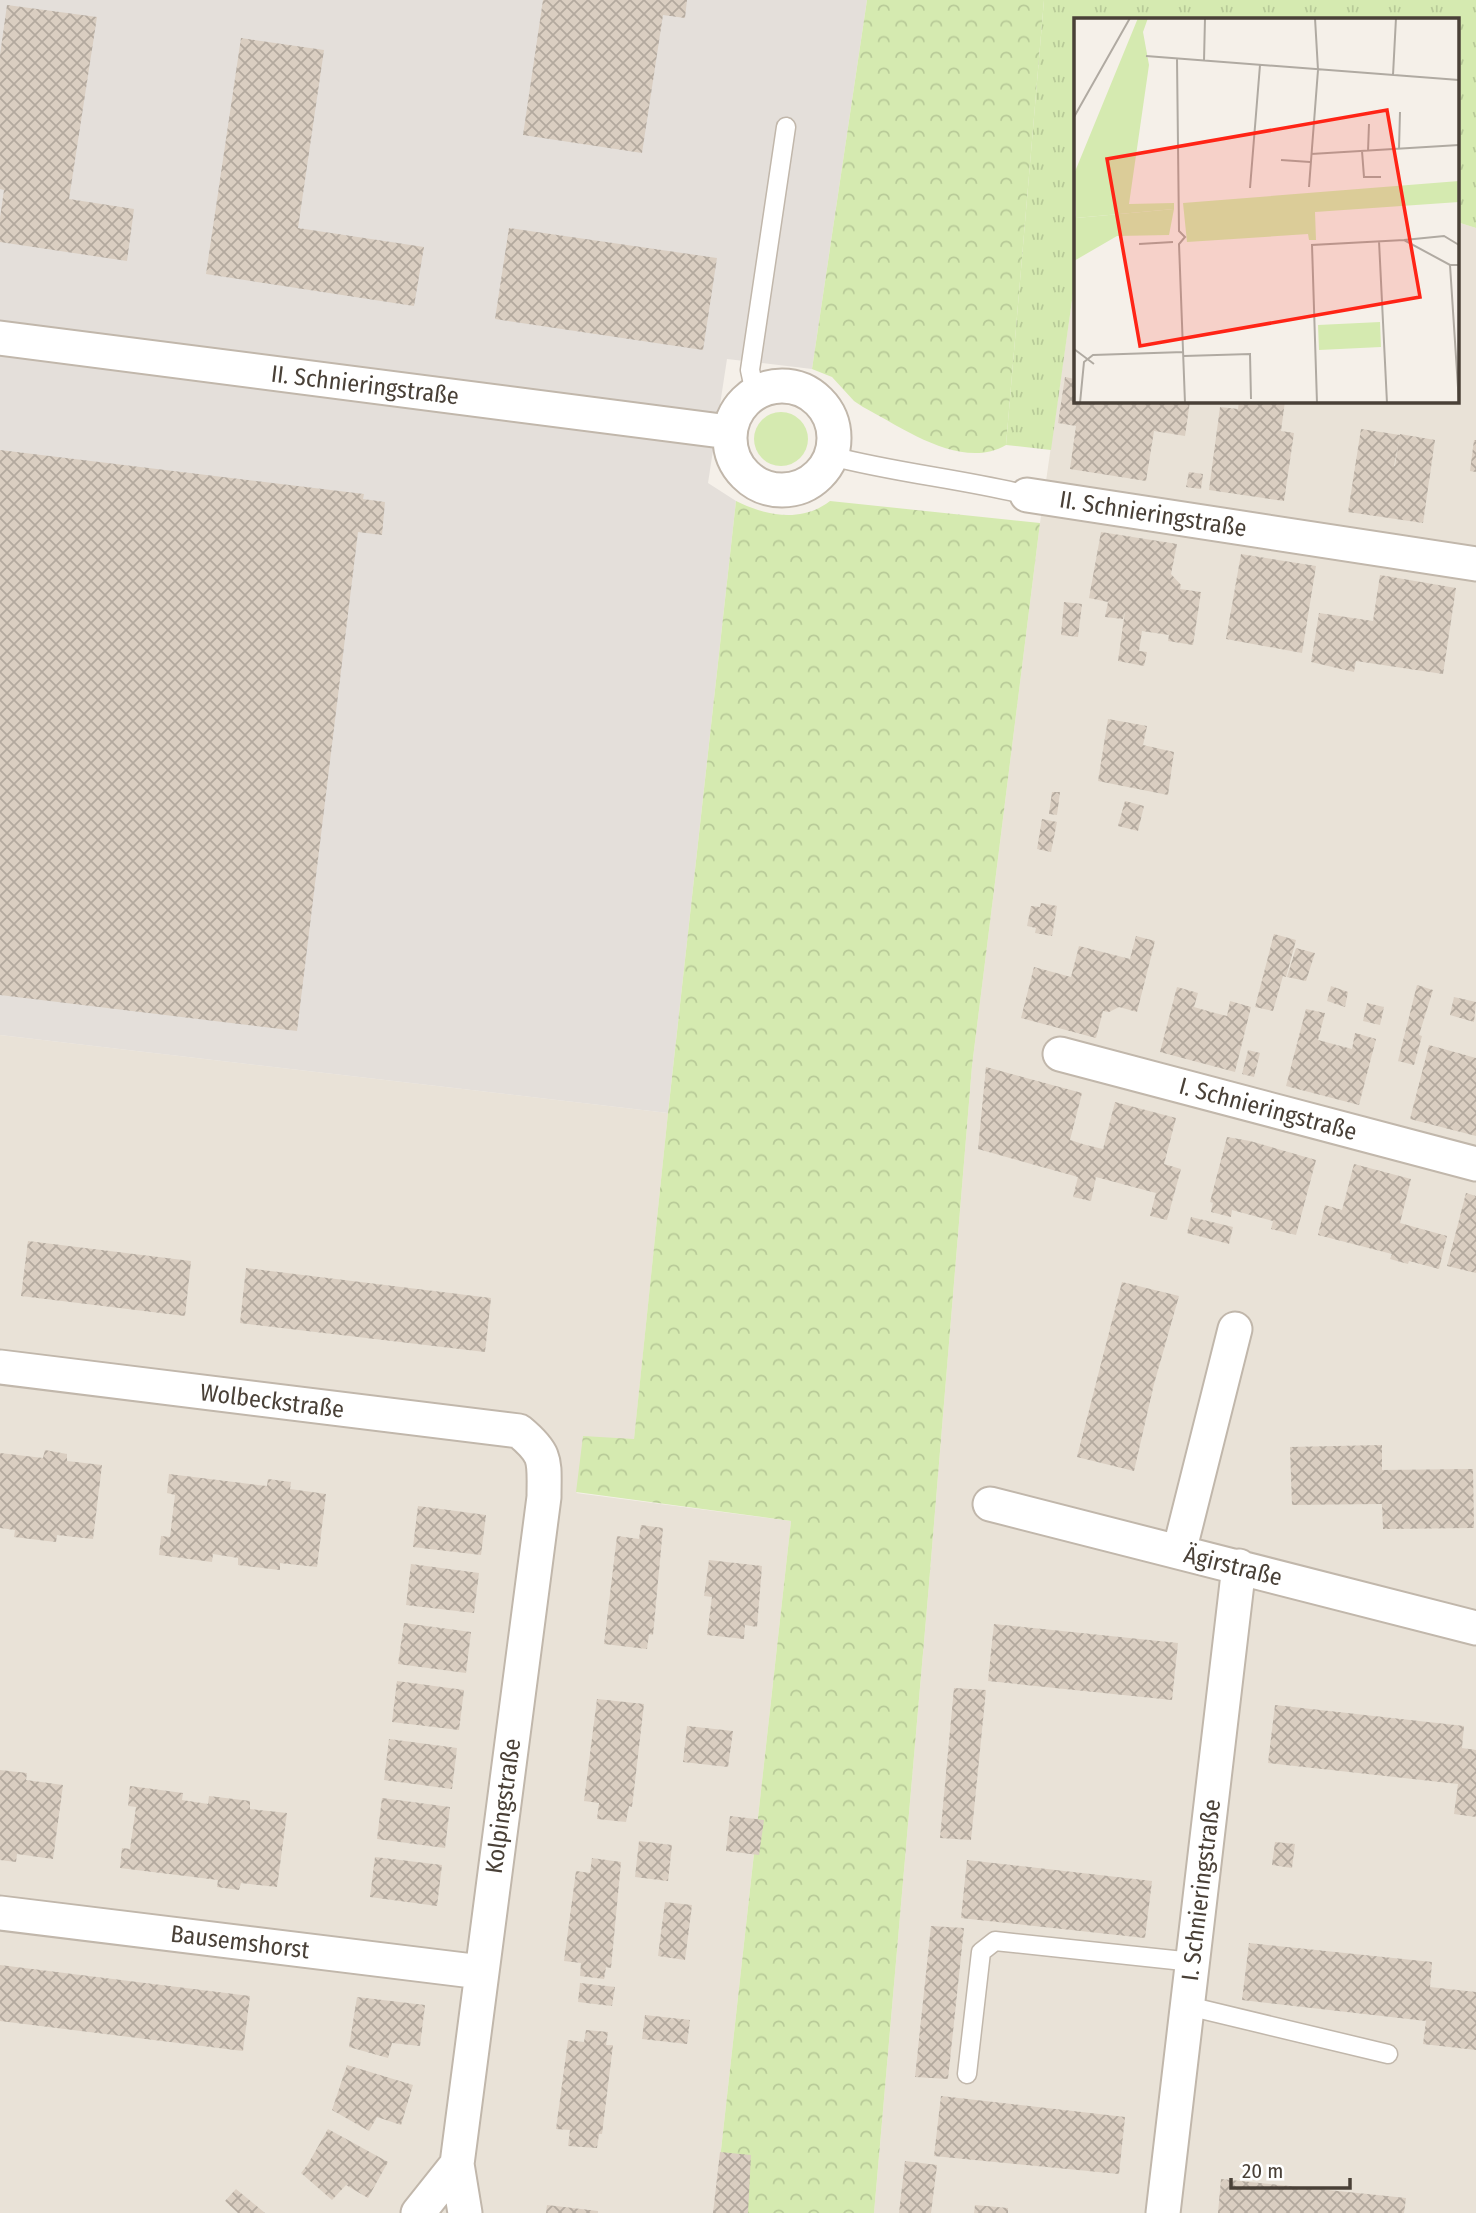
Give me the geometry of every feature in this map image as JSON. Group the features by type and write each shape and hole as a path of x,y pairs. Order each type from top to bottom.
{"street":[{"name":"II. Schnieringstraße","path":"0,338 729,432"},
{"path":"781,385 795,387 808,392 830,417 834,442 831,456 820,474 805,485 794,489 772,490 748,478 738,468 729,444 729,432 736,411 755,393 781,385"},
{"name":"II. Schnieringstraße","path":"1027,495 1476,564"},
{"name":"I. Schnieringstraße","path":"1060,1054 1476,1164"},
{"path":"1179,1552 1235,1329"},
{"name":"Wolbeckstraße","path":"0,1367 519,1432 539,1448"},
{"name":"Kolpingstraße","path":"465,2213 457,2164 544,1497 544,1466 539,1448"},
{"name":"Ägirstraße","path":"990,1504 1476,1628"},
{"name":"I. Schnieringstraße","path":"1163,2213 1239,1566"},
{"name":"Bausemshorst","path":"0,1913 481,1972"},
{"path":"418,2213 457,2164"}],"lane":[{"path":"755,393 750,370 786,127"},
{"name":"II. Schnieringstraße","path":"831,456 879,468 997,487 1027,495"},
{"path":"967,2074 981,1952 995,1941 1193,1962"},
{"path":"1188,2006 1388,2054"}],"shaded area":[{"path":"0,0 867,0 812,369 727,359 708,483 736,501 668,1113 0,1035"},
{"path":"1458,222 1476,228 1476,2213 874,2213 972,1066 1040,523 1074,286 1074,402 1458,402"},
{"path":"0,1035 668,1113 634,1440 576,1493 791,1521 714,2213 0,2213"}],"green space":[{"path":"867,0 1044,0 1006,445 989,452 971,453 933,444 863,407 832,377 812,369"},
{"path":"1044,0 1476,0 1476,228 1458,222 1458,18 1074,18 1074,286 1051,450 1006,445"},
{"path":"781,412 800,420 808,439 800,458 781,466 762,458 754,439 762,420"},
{"path":"736,501 759,510 784,515 808,512 830,501 1040,523 972,1066 874,2213 714,2213 791,1521 576,1492 583,1436 634,1439"}],"building":[{"path":"543,0 687,0 685,18 663,15 642,153 523,135"},
{"path":"7,5 97,17 69,199 134,209 127,261 0,242 4,190 0,189 0,55"},
{"path":"241,38 324,50 298,228 424,247 414,306 206,274"},
{"path":"509,228 717,258 703,350 495,319"},
{"path":"1065,377 1074,379 1074,402 1190,402 1185,436 1154,431 1146,481 1070,469 1076,426 1058,423"},
{"path":"1239,402 1285,402 1281,431 1294,433 1284,501 1209,490 1220,407 1238,409"},
{"path":"1361,429 1435,440 1423,523 1348,512"},
{"path":"1476,440 1476,472 1470,471"},
{"path":"0,450 364,494 363,499 385,502 382,535 358,532 297,1031 0,995"},
{"path":"1189,472 1203,474 1201,489 1186,487"},
{"path":"1101,532 1177,544 1171,574 1181,585 1180,589 1201,592 1193,645 1168,641 1169,635 1142,631 1139,651 1147,652 1144,666 1118,661 1125,611 1123,619 1105,617 1108,602 1089,598"},
{"path":"1241,554 1316,566 1302,653 1226,639"},
{"path":"1380,575 1456,588 1443,674 1356,661 1354,672 1311,662 1319,613 1373,621"},
{"path":"1064,602 1082,604 1078,637 1061,635"},
{"path":"1108,719 1147,726 1143,745 1174,752 1168,795 1098,781"},
{"path":"1052,792 1060,792 1057,815 1049,814"},
{"path":"1125,801 1144,806 1138,831 1118,826"},
{"path":"1042,819 1057,822 1051,852 1037,849"},
{"path":"1041,903 1057,906 1052,936 1035,933 1036,928 1027,926 1031,906 1040,907"},
{"path":"1274,934 1296,940 1273,1011 1255,1007"},
{"path":"1136,936 1155,941 1137,1012 1119,1007 1109,1012 1103,1011 1096,1038 1021,1018 1034,967 1071,977 1079,946 1130,959"},
{"path":"1296,948 1315,953 1306,981 1287,977"},
{"path":"1417,985 1433,990 1419,1035 1422,1036 1414,1065 1398,1061"},
{"path":"1331,986 1348,992 1345,1007 1327,1001"},
{"path":"1177,987 1198,993 1194,1007 1211,1012 1227,1016 1230,1001 1251,1007 1235,1072 1160,1052"},
{"path":"1454,997 1476,1002 1474,1022 1450,1015"},
{"path":"1367,1003 1384,1007 1380,1025 1363,1021"},
{"path":"1306,1009 1325,1013 1318,1040 1352,1049 1355,1033 1376,1039 1359,1105 1286,1086"},
{"path":"1429,1045 1476,1058 1476,1136 1410,1119"},
{"path":"1248,1050 1260,1053 1254,1077 1242,1074"},
{"path":"986,1067 1082,1093 1070,1140 1086,1145 1103,1149 1115,1102 1176,1118 1164,1164 1181,1169 1167,1220 1150,1216 1156,1193 1096,1177 1091,1201 1073,1197 1078,1177 978,1149"},
{"path":"1227,1137 1316,1160 1296,1235 1271,1229 1273,1221 1232,1210 1231,1217 1211,1212 1213,1203 1210,1202"},
{"path":"1354,1164 1411,1179 1400,1223 1447,1236 1439,1269 1390,1259 1392,1254 1318,1235 1325,1205 1342,1210"},
{"path":"1466,1193 1476,1196 1476,1273 1447,1266"},
{"path":"1191,1217 1233,1227 1229,1244 1187,1233"},
{"path":"28,1241 191,1261 185,1316 21,1296"},
{"path":"246,1268 491,1298 485,1352 240,1323"},
{"path":"1122,1282 1179,1296 1154,1384 1134,1471 1077,1457"},
{"path":"1382,1445 1382,1470 1473,1469 1474,1528 1383,1529 1382,1504 1292,1505 1290,1447"},
{"path":"45,1450 67,1454 67,1461 102,1465 93,1539 57,1535 56,1542 14,1537 15,1530 0,1528 0,1453 43,1458"},
{"path":"169,1474 267,1486 268,1479 291,1482 290,1489 326,1494 317,1567 280,1563 280,1570 238,1565 238,1558 213,1554 212,1562 159,1555 161,1536 170,1537 175,1495 167,1493"},
{"path":"418,1506 486,1515 481,1555 413,1547"},
{"path":"641,1525 663,1528 653,1635 649,1634 647,1649 604,1644 617,1536 639,1539"},
{"path":"709,1560 762,1566 757,1627 745,1625 744,1639 707,1635 712,1597 704,1596"},
{"path":"411,1564 479,1573 474,1613 406,1605"},
{"path":"404,1623 471,1632 466,1673 398,1664"},
{"path":"994,1624 1178,1643 1172,1700 988,1681"},
{"path":"397,1681 464,1690 459,1730 392,1722"},
{"path":"954,1688 986,1690 971,1840 940,1838"},
{"path":"597,1699 644,1704 632,1807 629,1806 626,1822 597,1819 599,1803 584,1801"},
{"path":"1275,1705 1464,1726 1462,1748 1476,1750 1476,1817 1454,1814 1458,1784 1268,1763"},
{"path":"687,1726 733,1731 728,1767 683,1762"},
{"path":"389,1739 457,1748 452,1789 384,1780"},
{"path":"0,1770 27,1773 26,1780 63,1785 53,1859 17,1854 16,1862 0,1860"},
{"path":"130,1786 183,1793 182,1800 208,1804 209,1796 250,1801 250,1809 287,1813 277,1887 241,1883 239,1890 217,1887 218,1880 120,1868 122,1848 130,1849 136,1807 128,1806"},
{"path":"382,1798 450,1807 445,1848 377,1839"},
{"path":"730,1816 764,1820 759,1855 726,1851"},
{"path":"639,1841 672,1845 668,1881 635,1877"},
{"path":"1275,1842 1295,1844 1292,1868 1272,1865"},
{"path":"375,1857 442,1865 437,1906 370,1897"},
{"path":"592,1858 621,1862 611,1968 606,1967 604,1979 580,1976 581,1963 564,1961 576,1871 590,1873"},
{"path":"967,1860 1152,1881 1145,1938 961,1918"},
{"path":"665,1902 692,1905 685,1960 658,1956"},
{"path":"931,1926 964,1928 948,2079 915,2077"},
{"path":"1249,1943 1432,1962 1430,1987 1476,1992 1476,2050 1423,2044 1426,2021 1242,2000"},
{"path":"0,1965 250,1996 243,2051 0,2021"},
{"path":"580,1983 615,1987 612,2006 578,2002"},
{"path":"357,1997 425,2005 420,2046 392,2043 388,2058 349,2047"},
{"path":"645,2015 690,2020 687,2044 642,2039"},
{"path":"586,2030 608,2032 606,2045 613,2045 602,2134 599,2134 597,2148 568,2146 570,2130 556,2129 568,2040 584,2042"},
{"path":"347,2065 413,2085 401,2125 377,2117 369,2131 332,2110"},
{"path":"941,2096 1125,2117 1119,2174 934,2156"},
{"path":"328,2129 388,2162 368,2198 346,2185 332,2200 301,2173"},
{"path":"720,2152 751,2155 748,2213 713,2213"},
{"path":"905,2161 937,2165 931,2213 899,2213"},
{"path":"1221,2179 1406,2198 1404,2213 1218,2213"},
{"path":"236,2189 265,2213 238,2213 225,2201"},
{"path":"547,2205 598,2211 598,2213 546,2213"},
{"path":"975,2205 1008,2208 1008,2213 974,2213"}]}
